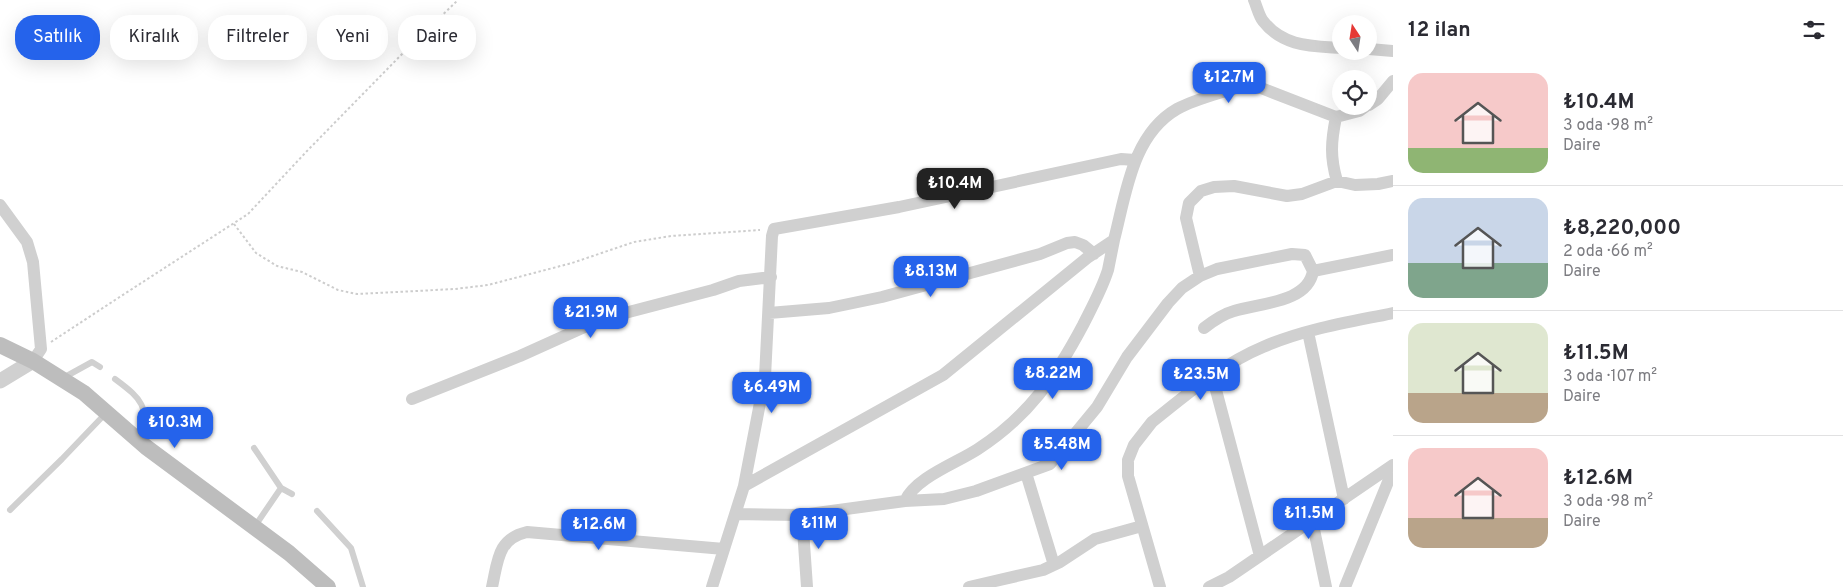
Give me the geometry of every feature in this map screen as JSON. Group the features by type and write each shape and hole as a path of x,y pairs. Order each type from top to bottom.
{"main road":[{"path":"0,345 37,355 61,379 84,393 146,447 289,553 328,587"}],"street":[{"path":"1254,0 1262,21 1280,38 1303,45 1332,47"},
{"path":"1378,50 1393,51"},
{"path":"1377,100 1393,80"},
{"path":"904,501 908,492 923,481 979,449 1010,425 1040,394 1065,358 1095,302 1108,271 1135,160 1150,133 1166,116 1187,104 1238,87 1261,88 1336,117 1344,115"},
{"path":"1336,117 1331,141 1332,163 1337,182"},
{"path":"712,587 744,486 765,377 772,236 774,229 899,208 1121,160 1135,160"},
{"path":"1200,276 1186,218 1189,203 1201,191 1214,187 1234,186 1287,196 1302,194 1337,182 1354,185 1393,181"},
{"path":"0,205 26,242 33,262 37,355 0,382"},
{"path":"744,486 943,375 1114,240"},
{"path":"769,313 829,308 882,297 1040,254 1067,243 1075,242 1083,245 1094,254"},
{"path":"735,514 802,515 904,501 944,499 976,491 1050,464 1097,408 1127,357 1168,303 1182,288 1217,268 1292,254 1305,255 1313,271 1308,285 1301,291 1287,298 1228,313 1204,328"},
{"path":"1313,271 1393,255"},
{"path":"412,399 520,356 602,319 739,281 770,277"},
{"path":"1160,587 1128,476 1128,460 1134,445 1144,430 1212,375 1262,347 1308,332 1393,312"},
{"path":"1308,332 1344,499"},
{"path":"1212,375 1260,556"},
{"path":"1209,587 1229,577 1344,499 1390,472"},
{"path":"1345,587 1390,472"},
{"path":"1026,473 1054,565"},
{"path":"802,515 807,587"},
{"path":"1312,520 1326,587"},
{"path":"969,587 1043,570 1095,539 1142,526"},
{"path":"492,587 502,548 516,536 527,532 724,549"},
{"path":"307,568 313,587"}],"lane":[{"path":"61,379 92,362 100,367"},
{"path":"115,379 137,395 145,413 146,447"},
{"path":"10,510 62,460 106,412"},
{"path":"254,448 281,488 292,494"},
{"path":"254,528 281,488"},
{"path":"317,511 351,548 363,587"}],"path":[{"path":"37,355 114,300 248,214 391,65 458,0"},
{"path":"234,224 256,253 277,266 302,272 338,290 357,294 488,285 572,263 634,242 671,236 774,229"}]}
